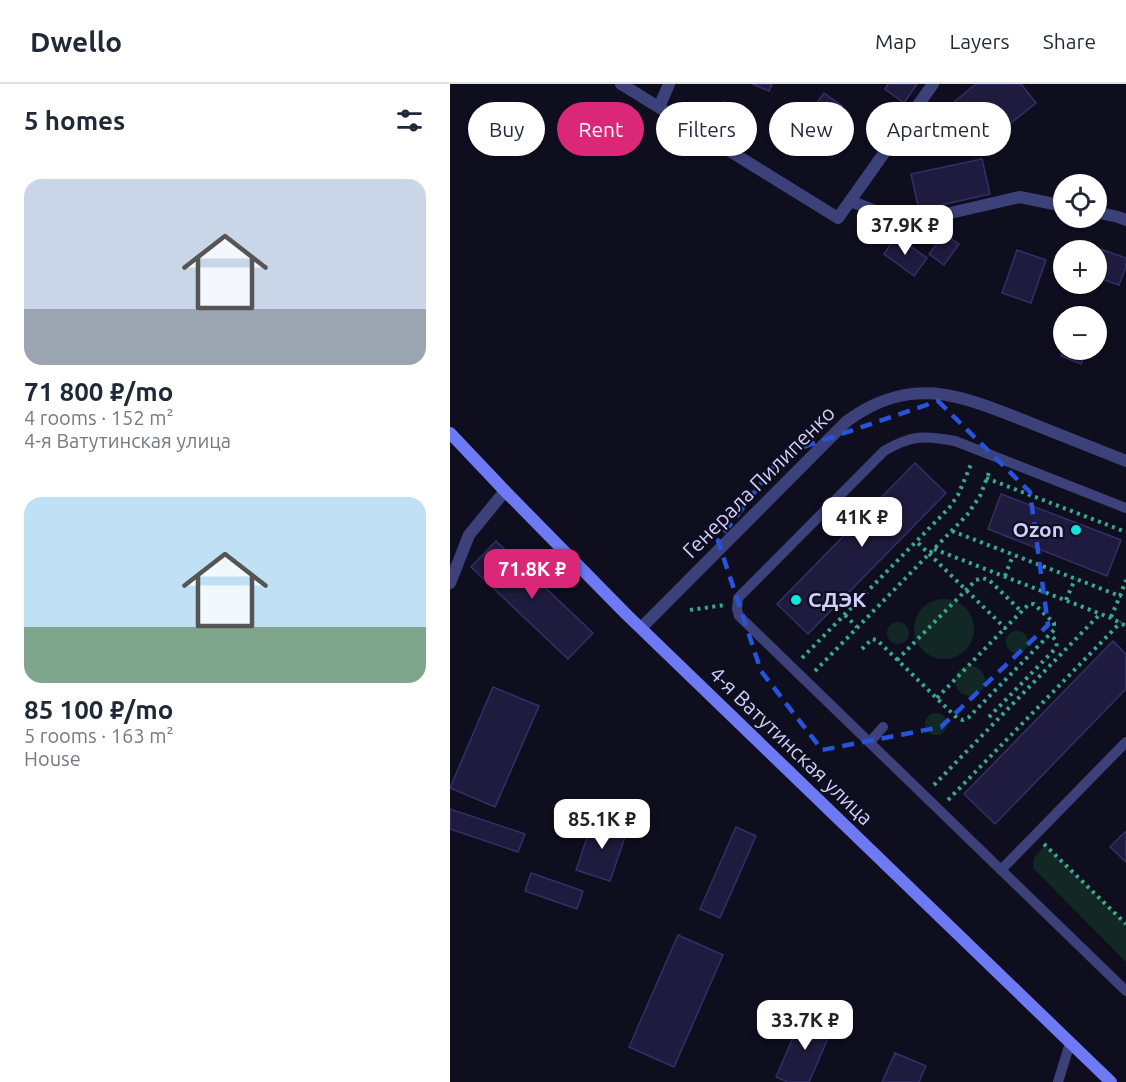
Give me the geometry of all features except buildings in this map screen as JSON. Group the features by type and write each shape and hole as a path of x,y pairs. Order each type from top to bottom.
{"street":[{"path":"621,84 656,105"},
{"path":"661,102 669,84"},
{"path":"738,156 838,218 933,84"},
{"path":"850,201 907,223 1020,197 1053,204"},
{"path":"1107,214 1126,220"},
{"name":"Генерала Пилипенко","path":"641,628 847,421 861,411 890,398 925,392 960,398 1126,461"},
{"name":"4-я Ватутинская улица","path":"450,433 641,628 1111,1082"},
{"path":"450,583 469,536 505,491"}],"lane":[{"path":"1126,508 955,441 933,436 913,438 897,443 884,451 738,598 737,604 739,616 1126,991"},
{"path":"870,742 884,727"},
{"path":"1001,870 1126,742"},
{"path":"1058,1082 1070,1043"}],"path":[{"path":"793,668 949,508 958,495 977,450"},
{"path":"806,680 967,515 976,502 995,457"},
{"path":"986,478 1126,532"},
{"path":"952,531 1120,596"},
{"path":"916,541 1005,628"},
{"path":"934,549 1101,613 1126,626"},
{"path":"1005,576 1013,555"},
{"path":"897,660 976,580 982,578 989,580 1022,612"},
{"path":"1066,600 1075,579"},
{"path":"1111,618 1126,580"},
{"path":"690,610 737,604"},
{"path":"862,649 870,640 875,639 960,720 966,719 1054,630 1054,623 1034,604 1029,604 937,698"},
{"path":"925,795 1101,613"},
{"path":"844,615 857,627"},
{"path":"939,809 1121,622"},
{"path":"989,717 1055,649 1057,641 1050,634"},
{"path":"1035,836 1126,924"}],"highlighted area":[{"path":"938,401 1030,492 1048,625 941,727 822,750 761,671 718,541 783,454"}],"green space":[{"path":"944,599 961,604 969,612 974,629 969,646 961,654 944,659 927,654 919,646 914,629 919,612 927,604"},
{"path":"898,622 906,625 909,633 906,641 898,644 890,641 887,633 890,625"},
{"path":"1017,631 1025,634 1028,642 1025,650 1017,653 1009,650 1006,642 1009,634"},
{"path":"970,666 981,670 985,681 981,692 970,696 959,692 955,681 959,670"},
{"path":"936,713 944,716 947,724 944,732 936,735 928,732 925,724 928,716"},
{"path":"1045,845 1126,924 1126,962 1033,868 1034,858"}],"place":[{"name":"Ozon","path":"1076,530"},
{"name":"СДЭК","path":"796,600"}]}
